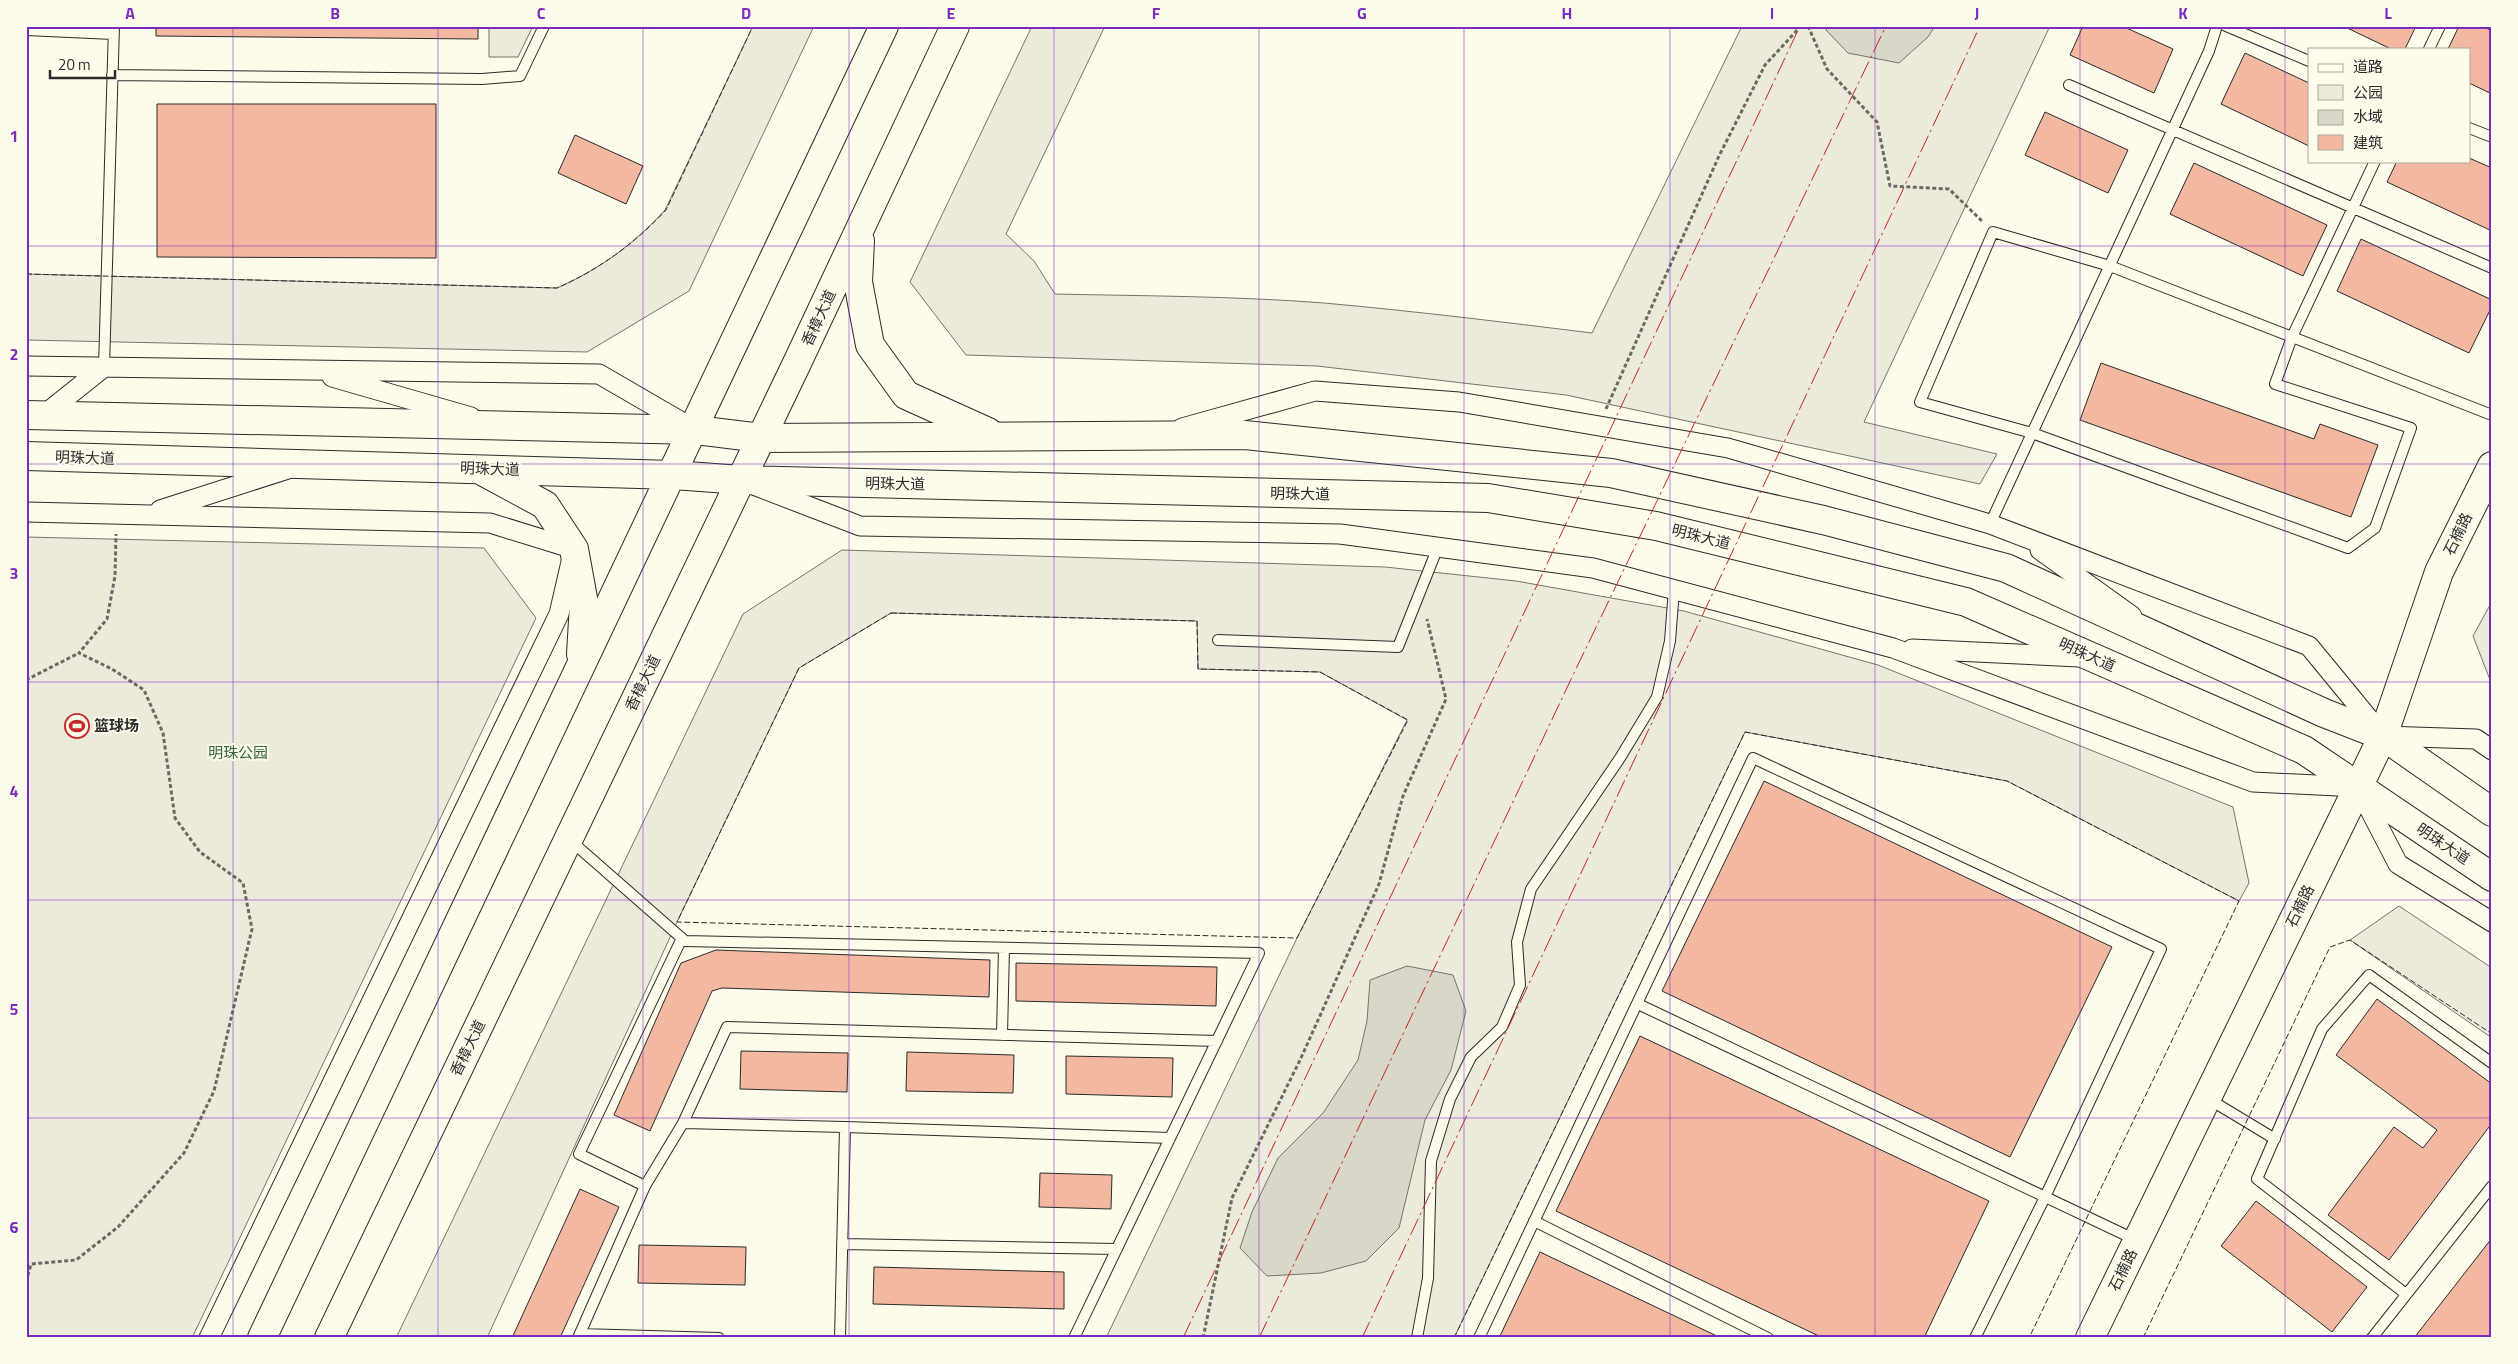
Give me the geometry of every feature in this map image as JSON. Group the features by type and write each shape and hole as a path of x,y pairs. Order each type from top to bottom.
{"main road":[{"path":"262,1338 580,668 696,430 884,26"},
{"name":"香樟大道","path":"329,1338 741,480 955,26"},
{"path":"861,226 858,282 870,345 906,395 996,436"},
{"path":"35,415 696,430 761,438 1245,435 1610,473 1823,520 2006,568 2324,713 2383,736 2492,812"},
{"name":"明珠大道","path":"26,456 674,475 741,480 1488,498 1656,526 1966,602 2304,750 2492,877"},
{"name":"石楠路","path":"2090,1338 2383,736 2439,572 2492,466"},
{"path":"479,469 545,505 574,549 584,604 580,668"}],"street":[{"path":"26,366 600,374 696,430"},
{"path":"35,415 104,367"},
{"path":"307,370 498,425"},
{"path":"1156,436 1315,391 1458,402 1728,448 1990,524 2309,646 2383,736 2476,739 2492,750"},
{"path":"144,515 303,464"},
{"path":"741,480 860,526 1340,534 1593,568 1893,648 2253,782 2358,787 2398,864 2492,922"},
{"path":"26,512 490,523 574,549 559,614 209,1338"},
{"path":"2019,535 2167,641"},
{"path":"1893,648 2093,657"}],"lane":[{"path":"112,75 482,79 520,76 544,26"},
{"path":"1990,524 2209,51 2217,26"},
{"path":"2226,26 2308,61"},
{"path":"2429,48 2440,26"},
{"path":"26,30 113,30 104,367"},
{"path":"2069,85 2492,268"},
{"path":"2470,128 2492,137"},
{"path":"2376,162 2292,337 2275,384 2411,428 2375,528 2348,548 2032,433 1920,402 1993,232 2110,266 2292,337 2492,416"},
{"path":"1218,640 1398,647 1438,547"},
{"path":"1417,1338 1428,1278 1431,1161 1450,1099 1471,1057 1502,1027 1520,985 1517,942 1531,889 1620,758 1657,697 1670,641 1674,589"},
{"path":"1479,1338 1753,758 2162,949 2045,1197 1975,1338"},
{"path":"568,839 685,940 1259,953 1074,1338"},
{"path":"645,1186 579,1154 682,938"},
{"path":"1002,1035 1004,948"},
{"path":"2406,1294 2257,1179 2322,1030 2369,975 2492,1063"},
{"path":"1638,1004 2137,1240"},
{"path":"719,1338 579,1336 645,1186 683,1123 727,1027 1217,1041"},
{"path":"2206,1098 2275,1139"},
{"path":"683,1123 1170,1138"},
{"path":"840,1338 845,1127"},
{"path":"2372,1338 2492,1186"},
{"path":"1534,1221 1768,1338"},
{"path":"842,1244 1117,1249"}],"path":[{"path":"1599,426 1711,174 1764,65 1801,26"},
{"path":"1808,26 1827,69 1877,122 1890,186 1950,189 1993,232"},
{"path":"26,680 79,653 107,620 115,576 116,514"},
{"path":"1203,1338 1232,1198 1301,1058 1379,884 1403,796 1446,699 1421,590"},
{"path":"26,1264 76,1260 118,1227 184,1153 214,1091 252,929 243,884 200,852 175,818 163,733 144,690 112,669 79,653"},
{"path":"26,1282 31,1264"}],"green space":[{"path":"489,26 533,26 518,57 489,57"},
{"path":"753,26 814,26 689,291 587,352 26,340 26,274 557,288 588,273 616,255 665,210"},
{"path":"1032,26 1105,26 1006,234 1034,261 1055,294 1223,298 1324,303 1592,333 1742,26 2050,26 1864,422 1997,454 1980,484 1566,395 1317,366 966,355 910,282"},
{"name":"明珠公园","path":"26,537 484,548 536,618 192,1338 26,1338"},
{"path":"842,550 1385,567 1516,581 1684,611 1878,665 2233,807 2249,883 2239,901 2007,781 1745,732 1454,1338 1106,1338 1297,938 1407,720 1320,672 1198,669 1197,621 891,613 799,668 677,922 487,1338 396,1338 743,614"},
{"path":"2490,605 2492,609 2492,685 2473,636"},
{"path":"2399,906 2492,968 2492,1038 2350,940"}],"water":[{"path":"1827,26 1935,26 1928,37 1899,63 1848,53 1826,30"},
{"path":"1407,966 1453,975 1466,1011 1451,1070 1425,1120 1399,1228 1366,1261 1321,1273 1267,1276 1240,1248 1252,1212 1278,1158 1323,1113 1358,1060 1367,1021 1370,980"}],"building":[{"path":"156,26 478,26 478,39 156,36"},
{"path":"2083,26 2122,26 2173,49 2154,93 2070,55"},
{"path":"2343,26 2416,26 2405,48 2389,48"},
{"path":"2459,26 2482,26 2492,31 2492,94 2470,83 2470,48 2448,48"},
{"path":"2245,53 2308,83 2308,146 2221,104"},
{"path":"157,104 436,104 436,258 157,257"},
{"path":"2045,112 2128,150 2108,193 2025,155"},
{"path":"575,135 643,166 626,204 558,173"},
{"path":"2470,158 2492,168 2492,231 2387,182 2397,162 2470,162"},
{"path":"2194,163 2327,225 2303,276 2170,214"},
{"path":"2361,239 2492,300 2492,306 2469,353 2337,291"},
{"path":"2101,363 2314,439 2320,424 2378,445 2351,517 2080,420"},
{"path":"1764,781 2112,947 2010,1157 1662,991"},
{"path":"716,950 990,960 989,997 722,988 712,991 650,1131 614,1115 681,963"},
{"path":"1016,963 1217,967 1216,1006 1016,1001"},
{"path":"2377,999 2492,1084 2492,1123 2389,1260 2328,1215 2394,1127 2423,1148 2437,1130 2336,1055"},
{"path":"1640,1036 1989,1201 1924,1338 1823,1338 1556,1211"},
{"path":"741,1051 848,1053 847,1092 740,1089"},
{"path":"907,1052 1014,1055 1013,1093 906,1091"},
{"path":"1066,1056 1173,1058 1172,1097 1066,1094"},
{"path":"1040,1173 1112,1175 1111,1209 1039,1207"},
{"path":"580,1189 619,1207 560,1338 512,1338"},
{"path":"2256,1201 2367,1287 2332,1332 2221,1246"},
{"path":"2492,1238 2492,1338 2414,1338"},
{"path":"639,1245 746,1247 745,1285 638,1283"},
{"path":"1540,1252 1721,1338 1499,1338"},
{"path":"874,1267 1064,1272 1064,1309 873,1304"}],"fence":[{"path":"26,274 557,288 588,273 616,255 642,234 666,210 753,26"},
{"path":"891,613 1197,621 1198,669 1320,672 1408,720 1297,938 677,922 799,668 891,613"},
{"path":"1454,1338 1745,732 2007,781 2239,901 2029,1338"},
{"path":"2143,1338 2330,947 2350,940 2492,1034"}],"power":[{"path":"1183,1338 1800,26"},
{"path":"1259,1338 1574,673 1886,26"},
{"path":"1362,1338 1980,26"}],"place":[{"name":"篮球场","path":"77,726"}]}
